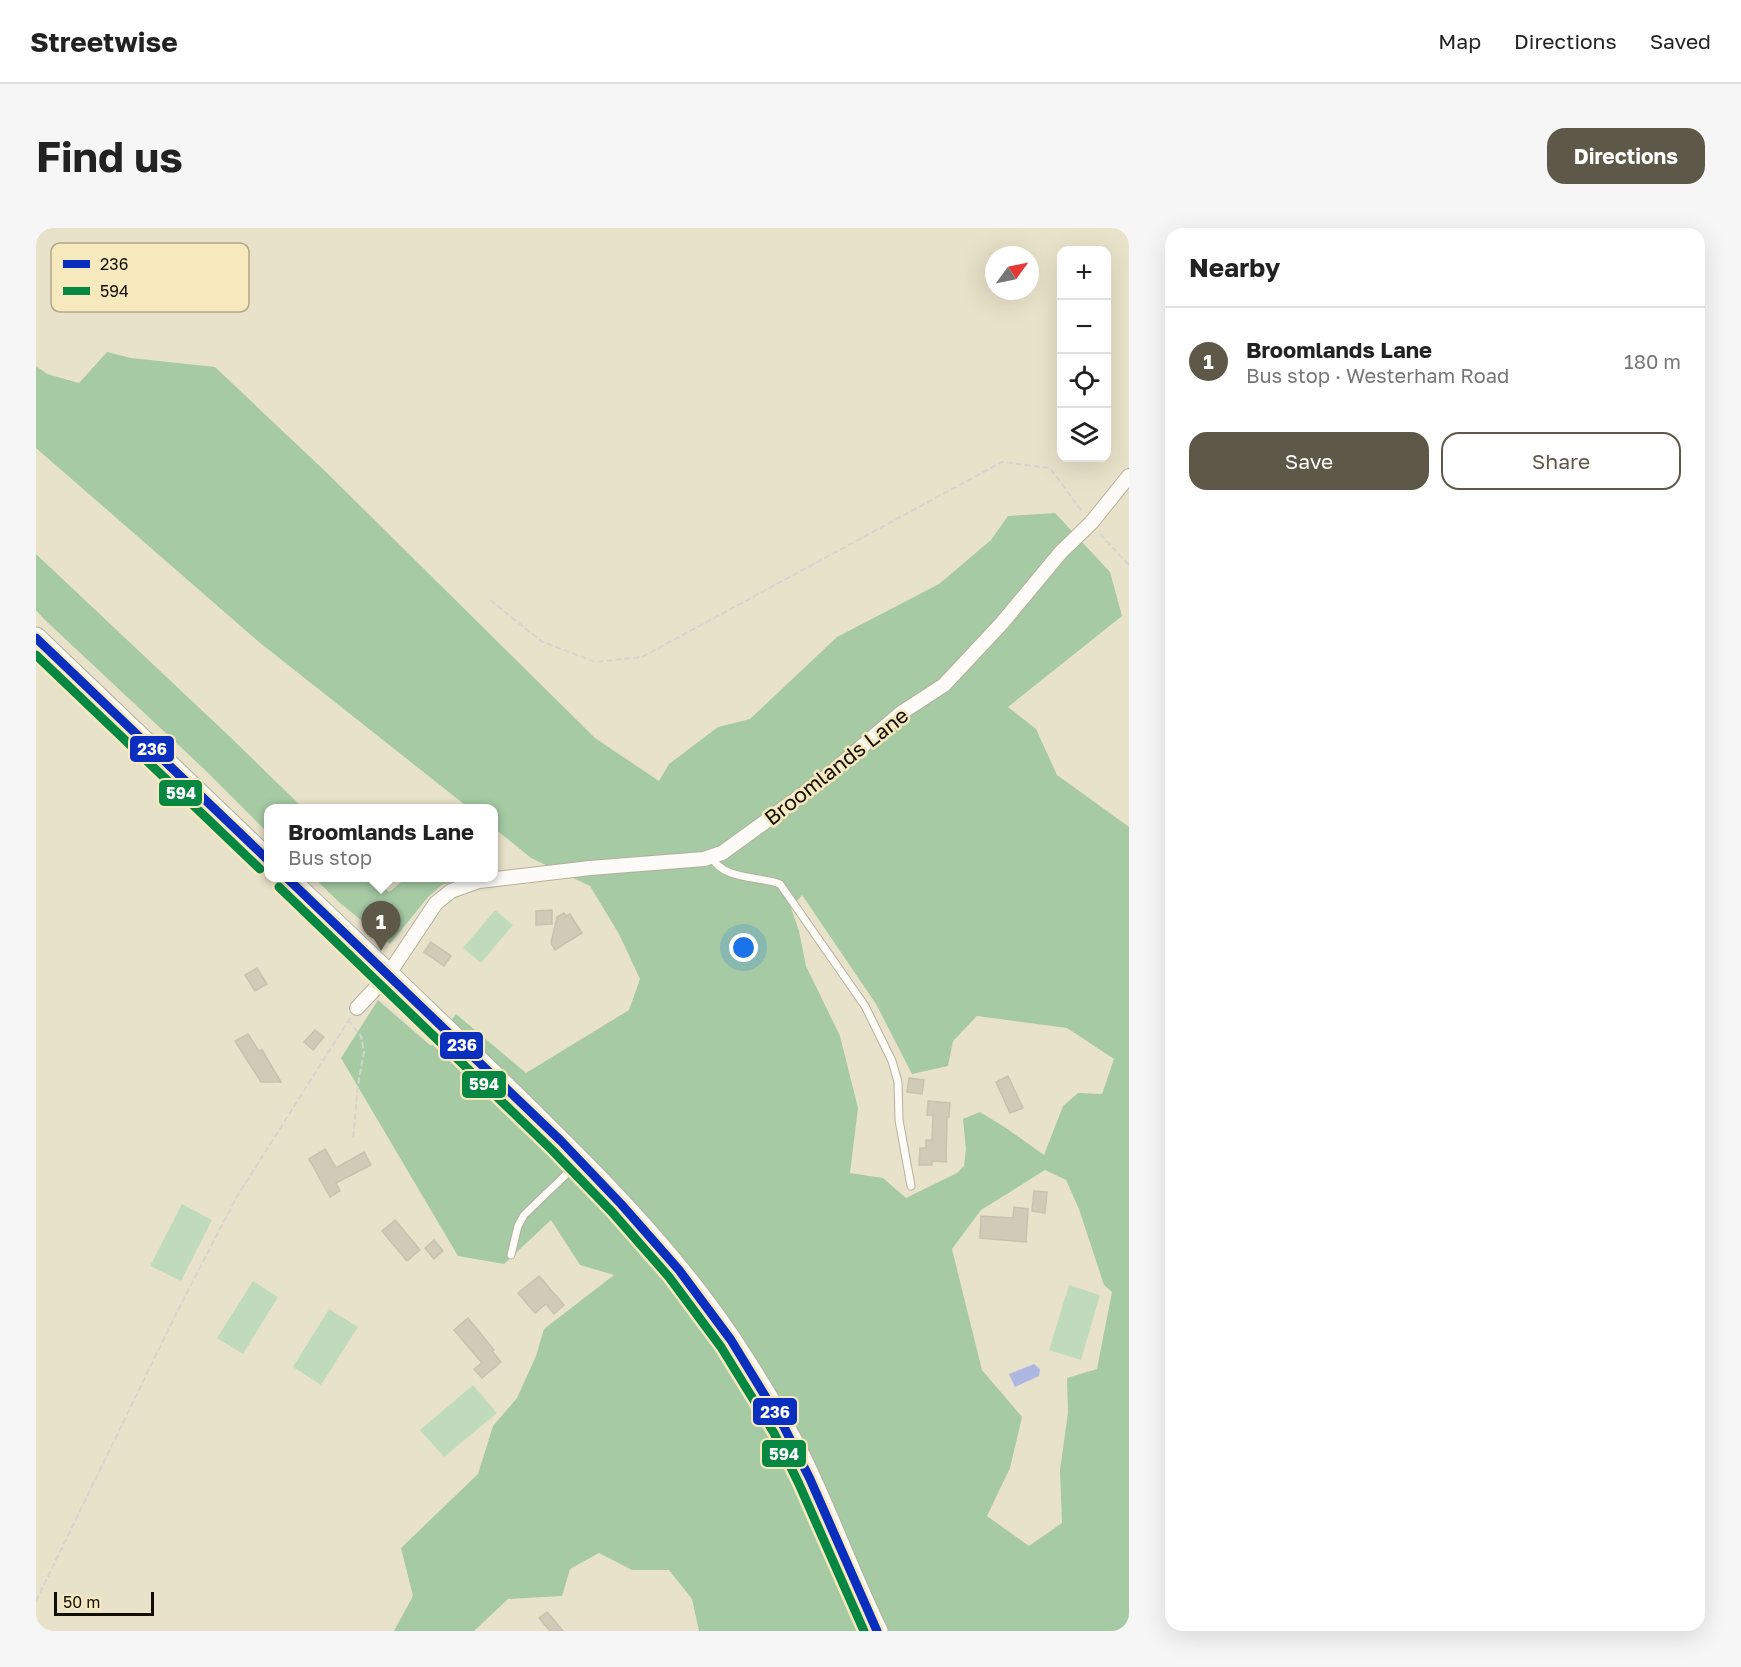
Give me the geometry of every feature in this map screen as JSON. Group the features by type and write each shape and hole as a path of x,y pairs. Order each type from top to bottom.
{"main road":[{"path":"36,638 264,856"},
{"path":"291,882 581,1160 630,1210 664,1250 716,1317 752,1371 800,1458 877,1631"}],"street":[{"name":"Broomlands Lane","path":"498,879 712,857 722,853 824,779 901,712 944,685 1002,623 1061,552 1091,523 1129,476"},
{"name":"Broomlands Lane","path":"357,1008 388,975 436,903 451,891 476,882"}],"lane":[{"path":"712,857 714,863 732,873 780,884 866,1006 892,1061 898,1082 899,1120 911,1186"},
{"path":"511,1255 518,1226 524,1215 581,1160"}],"path":[{"path":"490,600 541,641 595,662 642,657 1002,462 1050,468 1091,523 1129,565"},
{"path":"36,1601 177,1312 236,1198 357,1008"},
{"path":"348,1020 361,1036 364,1053 358,1084 353,1140"}],"green space":[{"path":"107,352 131,358 215,367 327,473 595,738 659,781 669,764 718,727 750,719 837,637 939,584 991,540 1008,516 1055,513 1110,572 1122,616 1008,707 1036,729 1057,775 1129,827 1129,1631 699,1631 692,1599 669,1570 632,1570 599,1553 570,1569 562,1596 508,1599 474,1631 394,1631 413,1596 401,1548 478,1474 493,1426 517,1398 536,1356 544,1329 614,1275 580,1265 551,1220 504,1264 458,1256 341,1058 378,1000 431,1046 456,1014 526,1073 629,1010 640,979 619,934 590,886 531,858 498,831 498,804 464,804 259,642 36,448 36,366 47,374 79,383","holes":["802,895 876,1004 912,1074 948,1066 953,1041 977,1016 1067,1028 1114,1059 1102,1094 1078,1093 1063,1106 1044,1155 980,1112 963,1119 966,1149 964,1166 957,1173 906,1198 883,1178 850,1173 858,1108 840,1036 806,966 799,931 791,908","1045,1170 1066,1180 1079,1209 1104,1285 1112,1292 1097,1369 1067,1378 1068,1413 1060,1470 1062,1523 1029,1546 987,1516 1010,1468 1022,1417 982,1370 952,1249 981,1210"]},
{"path":"36,554 299,804 264,804 264,829 36,610"},
{"path":"318,882 378,882 389,892 401,882 452,882 442,885 428,897 390,944"},
{"path":"495,910 513,925 481,963 463,948"},
{"path":"182,1204 212,1220 181,1281 150,1266"},
{"path":"253,1281 278,1297 243,1354 217,1338"},
{"path":"1069,1285 1100,1295 1081,1360 1049,1350"},
{"path":"329,1309 358,1327 321,1385 293,1367"},
{"path":"473,1385 497,1413 444,1457 420,1430"}],"water":[{"path":"1034,1364 1040,1369 1039,1376 1015,1387 1009,1374"}],"building":[{"path":"552,910 552,924 536,925 536,911"},
{"path":"564,913 566,916 570,914 582,933 555,950 551,943 557,917"},
{"path":"431,942 451,956 444,966 424,952"},
{"path":"257,968 267,984 255,991 245,975"},
{"path":"315,1030 324,1037 313,1050 304,1042"},
{"path":"248,1034 259,1051 262,1050 281,1082 261,1082 235,1041"},
{"path":"1008,1076 1023,1108 1010,1113 996,1082"},
{"path":"909,1078 924,1080 922,1094 907,1092"},
{"path":"928,1101 950,1103 949,1117 947,1117 946,1162 932,1161 932,1165 919,1165 920,1148 926,1148 926,1140 932,1140 933,1115 927,1115"},
{"path":"325,1149 336,1168 364,1152 371,1165 336,1183 340,1191 330,1197 309,1159"},
{"path":"1034,1191 1047,1192 1045,1213 1032,1211"},
{"path":"1014,1207 1028,1209 1026,1242 980,1238 981,1216 1013,1218"},
{"path":"395,1220 420,1250 407,1261 382,1231"},
{"path":"434,1240 443,1251 434,1259 425,1248"},
{"path":"539,1276 564,1305 554,1314 546,1304 535,1313 518,1293"},
{"path":"468,1318 501,1362 482,1378 474,1369 482,1363 454,1330"},
{"path":"547,1612 563,1631 550,1631 539,1618"}],"transit line":[{"name":"236","path":"36,638 264,856"},
{"name":"594","path":"36,655 260,869"},
{"name":"236","path":"291,882 561,1141 679,1270 731,1340 784,1427 810,1479 877,1631"},
{"name":"594","path":"279,887 552,1150 612,1212 669,1277 721,1347 774,1433 864,1631"}],"place":[{"name":"Broomlands Lane","path":"381,951"}]}
